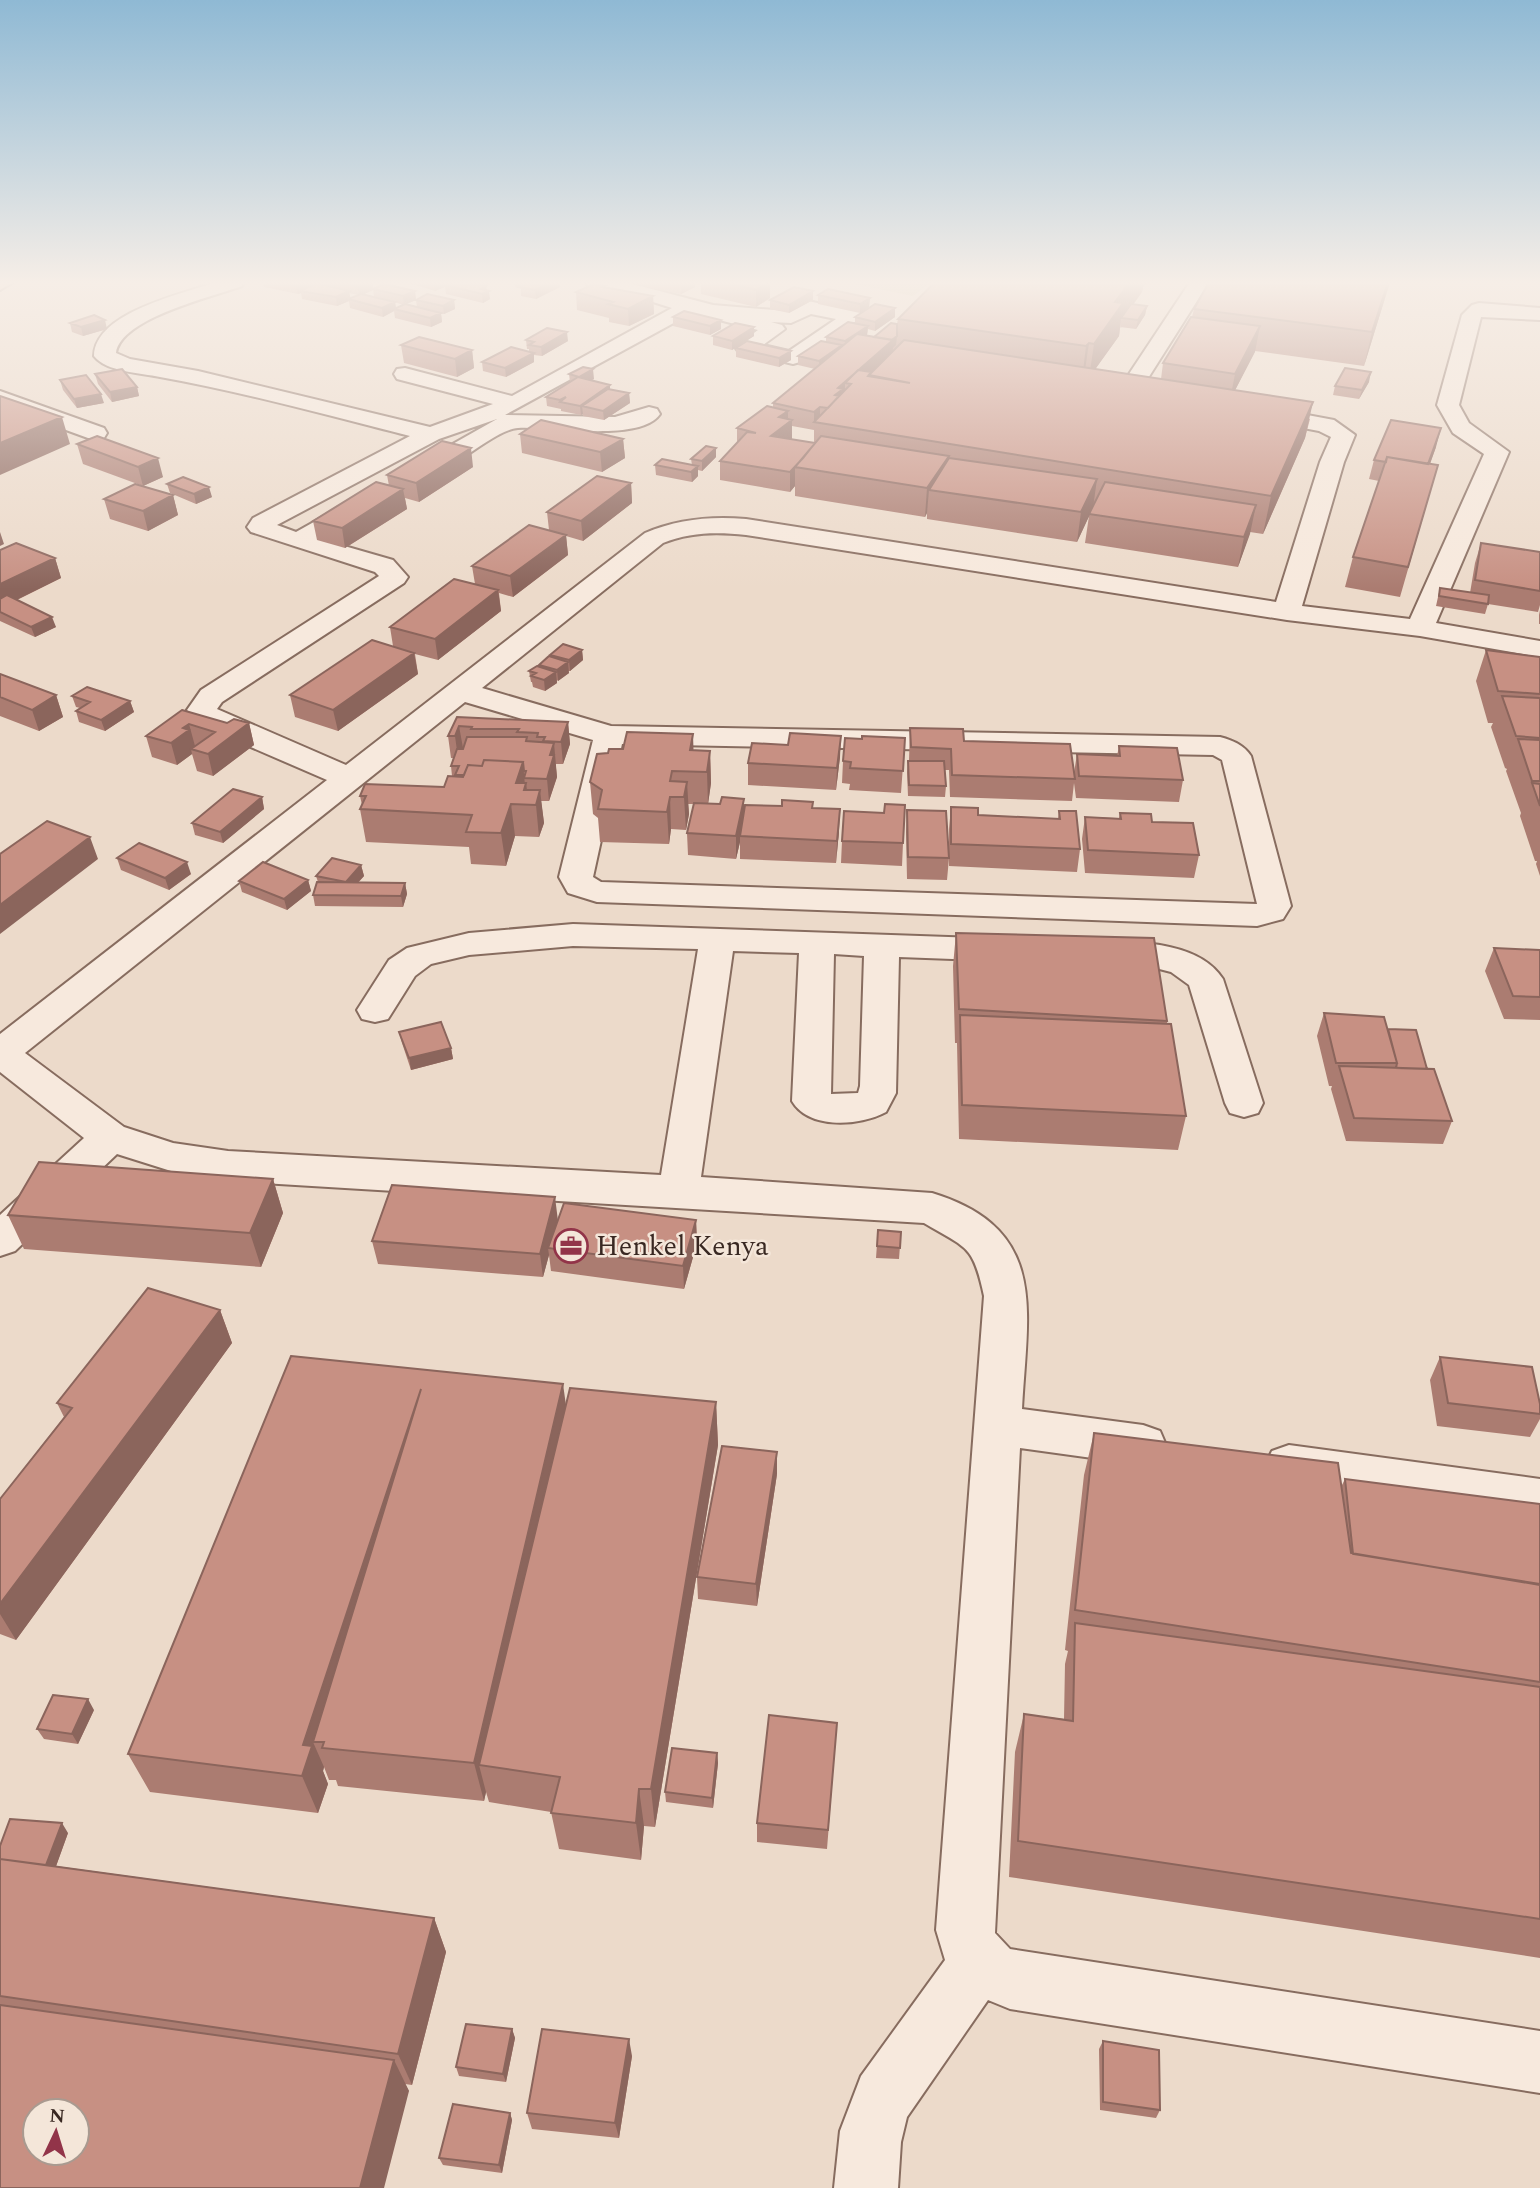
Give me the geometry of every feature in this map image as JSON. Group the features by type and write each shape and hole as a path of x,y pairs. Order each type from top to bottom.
{"street":[{"path":"227,384 431,434"},
{"path":"432,384 505,412 615,424 636,421 649,414"},
{"path":"404,481 505,412 554,384"},
{"path":"1135,384 1143,397 1192,405"},
{"path":"1420,628 1497,452 1464,432 1451,418 1448,405 1454,384"},
{"path":"0,397 96,433"},
{"path":"1234,410 1326,425 1344,435 1332,462 1286,612"},
{"path":"349,778 210,719 202,710 211,696 395,578 384,566 260,527 262,523 431,434 505,412"},
{"path":"298,541 380,495"},
{"path":"1540,649 1420,628 1286,612 747,527 695,524 675,528 654,538 0,1053 110,1138 171,1157 228,1166 932,1208 979,1235 996,1254 1006,1296 965,1930 970,1948 991,1972 1010,1979 1540,2062"},
{"path":"460,691 610,735 1220,746 1236,756 1274,905 1271,912 1257,915 597,892 580,886 576,877 610,735"},
{"path":"375,1010 402,968 419,956 469,944 573,936 1140,953 1183,963 1205,979 1244,1103"},
{"path":"679,1191 717,939"},
{"path":"817,945 811,1101 822,1108 863,1107 875,1100 880,1086 882,947"},
{"path":"0,1240 110,1138"},
{"path":"996,1424 1186,1451"},
{"path":"1254,1460 1540,1500"},
{"path":"866,2188 868,2143 874,2117 883,2098 980,1961"}],"building":[{"path":"63,384 93,384 101,394 74,399"},
{"path":"103,384 135,384 137,387 110,392"},
{"path":"567,384 610,385 580,406 560,402 566,397 560,400 546,397"},
{"path":"796,384 842,384 838,388 843,389 835,395 839,396 828,408 820,407 814,412 773,403"},
{"path":"851,384 1195,384 1313,402 1271,496 814,422"},
{"path":"1336,384 1365,384 1362,390 1335,386"},
{"path":"608,389 629,393 603,411 582,406"},
{"path":"0,396 62,417 0,443"},
{"path":"767,406 788,411 779,417 792,420 771,436 815,443 803,458 790,472 720,461 747,432 756,433 737,428"},
{"path":"541,420 623,439 600,452 520,434"},
{"path":"1391,420 1441,428 1428,464 1387,457 1386,462 1374,460"},
{"path":"97,436 158,458 138,467 77,444"},
{"path":"821,436 949,456 927,488 795,467"},
{"path":"442,441 471,448 416,483 387,475"},
{"path":"706,446 716,448 702,461 691,459"},
{"path":"1387,457 1438,465 1408,567 1353,557"},
{"path":"949,458 1097,479 1081,512 929,490"},
{"path":"662,459 698,466 691,472 655,465"},
{"path":"597,476 631,483 581,521 547,512"},
{"path":"183,477 209,487 194,494 167,484"},
{"path":"376,482 403,489 342,528 313,521"},
{"path":"1105,482 1256,505 1244,537 1089,514"},
{"path":"135,484 173,495 143,511 104,499"},
{"path":"529,525 566,535 510,576 472,566"},
{"path":"16,543 55,558 0,584 0,550"},
{"path":"1481,543 1540,552 1540,591 1475,580"},
{"path":"454,579 498,590 435,639 390,627"},
{"path":"1440,588 1489,595 1488,604 1439,596"},
{"path":"7,595 52,617 31,627 0,612 0,599"},
{"path":"372,640 414,653 333,710 290,695"},
{"path":"563,644 582,650 569,660 550,655"},
{"path":"1486,650 1540,657 1540,694 1498,691"},
{"path":"549,656 568,662 557,670 539,665"},
{"path":"537,666 556,672 544,680 531,676 536,673 529,671"},
{"path":"0,674 56,695 32,710 0,697"},
{"path":"87,687 130,701 101,720 76,711 90,702 72,696"},
{"path":"1502,696 1540,698 1540,738 1516,736"},
{"path":"182,710 227,723 234,719 249,723 208,754 191,749 215,732 189,724 183,728 189,730 171,743 146,736"},
{"path":"457,717 568,722 561,742 543,741 545,737 537,737 538,733 517,732 519,729 471,729 472,727 459,726 455,736 448,736"},
{"path":"910,728 963,729 964,741 1070,744 1075,779 952,775 951,749 911,747"},
{"path":"627,732 693,734 690,750 710,751 707,772 672,771 670,781 687,782 684,797 670,797 667,812 598,809 602,790 590,782 597,754 608,753 609,749 623,749"},
{"path":"790,733 841,736 837,768 748,763 752,743 788,745"},
{"path":"862,736 905,738 903,771 850,768 851,762 843,761 845,738 862,739"},
{"path":"467,737 527,737 526,741 554,743 550,755 554,755 547,779 524,778 526,771 523,762 484,760 482,766 468,765 464,775 455,775 459,766 451,766 457,749 463,749"},
{"path":"1518,739 1540,740 1540,781 1532,781"},
{"path":"1119,746 1177,748 1183,780 1079,776 1077,754 1120,756"},
{"path":"484,760 523,762 516,783 526,783 524,790 540,790 536,805 511,804 501,833 466,832 472,815 360,809 366,796 360,796 365,784 444,787 448,776 463,777 468,765 482,766"},
{"path":"908,761 944,761 946,786 909,785"},
{"path":"1532,783 1540,784 1540,806"},
{"path":"233,789 262,797 220,832 192,823"},
{"path":"722,797 744,799 736,836 687,833 694,803 720,804"},
{"path":"782,800 813,802 812,808 840,809 837,841 740,836 745,805 782,806"},
{"path":"885,804 905,805 903,843 842,841 844,811 884,813"},
{"path":"951,807 978,808 978,815 1060,819 1059,811 1076,811 1080,849 951,844"},
{"path":"907,810 946,811 949,858 908,857"},
{"path":"1120,813 1151,814 1152,822 1193,823 1199,855 1088,850 1085,817 1121,819"},
{"path":"47,821 90,837 0,905 0,854"},
{"path":"139,843 187,862 165,878 117,858"},
{"path":"332,858 361,865 346,882 316,876"},
{"path":"263,862 308,880 284,899 239,881"},
{"path":"317,882 405,883 401,896 313,895"},
{"path":"956,933 1154,938 1167,1021 959,1009"},
{"path":"1494,948 1540,950 1540,997 1513,996"},
{"path":"1324,1013 1384,1017 1397,1063 1336,1063"},
{"path":"960,1015 1171,1024 1186,1116 962,1105"},
{"path":"441,1022 451,1048 409,1058 399,1032"},
{"path":"1388,1029 1416,1030 1427,1069 1396,1068"},
{"path":"1339,1066 1434,1069 1452,1121 1354,1118"},
{"path":"39,1162 273,1179 250,1233 8,1215"},
{"path":"392,1185 555,1197 540,1254 372,1241"},
{"path":"564,1203 696,1220 683,1266 548,1248"},
{"path":"878,1230 901,1232 900,1248 877,1246"},
{"path":"148,1288 220,1310 0,1604 0,1499 72,1408 57,1403"},
{"path":"291,1356 563,1384 474,1763 322,1748 324,1742 313,1742 421,1389 303,1745 312,1746 302,1776 128,1754"},
{"path":"1440,1357 1532,1367 1540,1414 1448,1403"},
{"path":"570,1388 716,1402 651,1789 639,1789 636,1823 551,1813 560,1777 479,1765"},
{"path":"1094,1433 1338,1463 1351,1553 1540,1585 1540,1682 1075,1610"},
{"path":"722,1446 777,1452 756,1584 697,1577"},
{"path":"1345,1479 1540,1504 1540,1584 1353,1554"},
{"path":"1075,1623 1540,1687 1540,1919 1018,1841 1024,1714 1073,1721"},
{"path":"53,1695 88,1699 72,1734 37,1729"},
{"path":"769,1715 837,1723 828,1830 757,1823"},
{"path":"672,1748 717,1753 712,1798 665,1792"},
{"path":"10,1819 62,1823 46,1865 0,1859 0,1846"},
{"path":"0,1859 434,1918 398,2054 0,1996"},
{"path":"0,2005 394,2060 360,2188 0,2188"},
{"path":"466,2024 512,2029 503,2074 456,2067"},
{"path":"542,2029 629,2039 615,2123 527,2113"},
{"path":"1103,2041 1159,2050 1160,2110 1103,2102"},
{"path":"453,2104 510,2113 499,2165 439,2158"}],"place":[{"name":"Henkel Kenya","path":"571,1246"}]}
